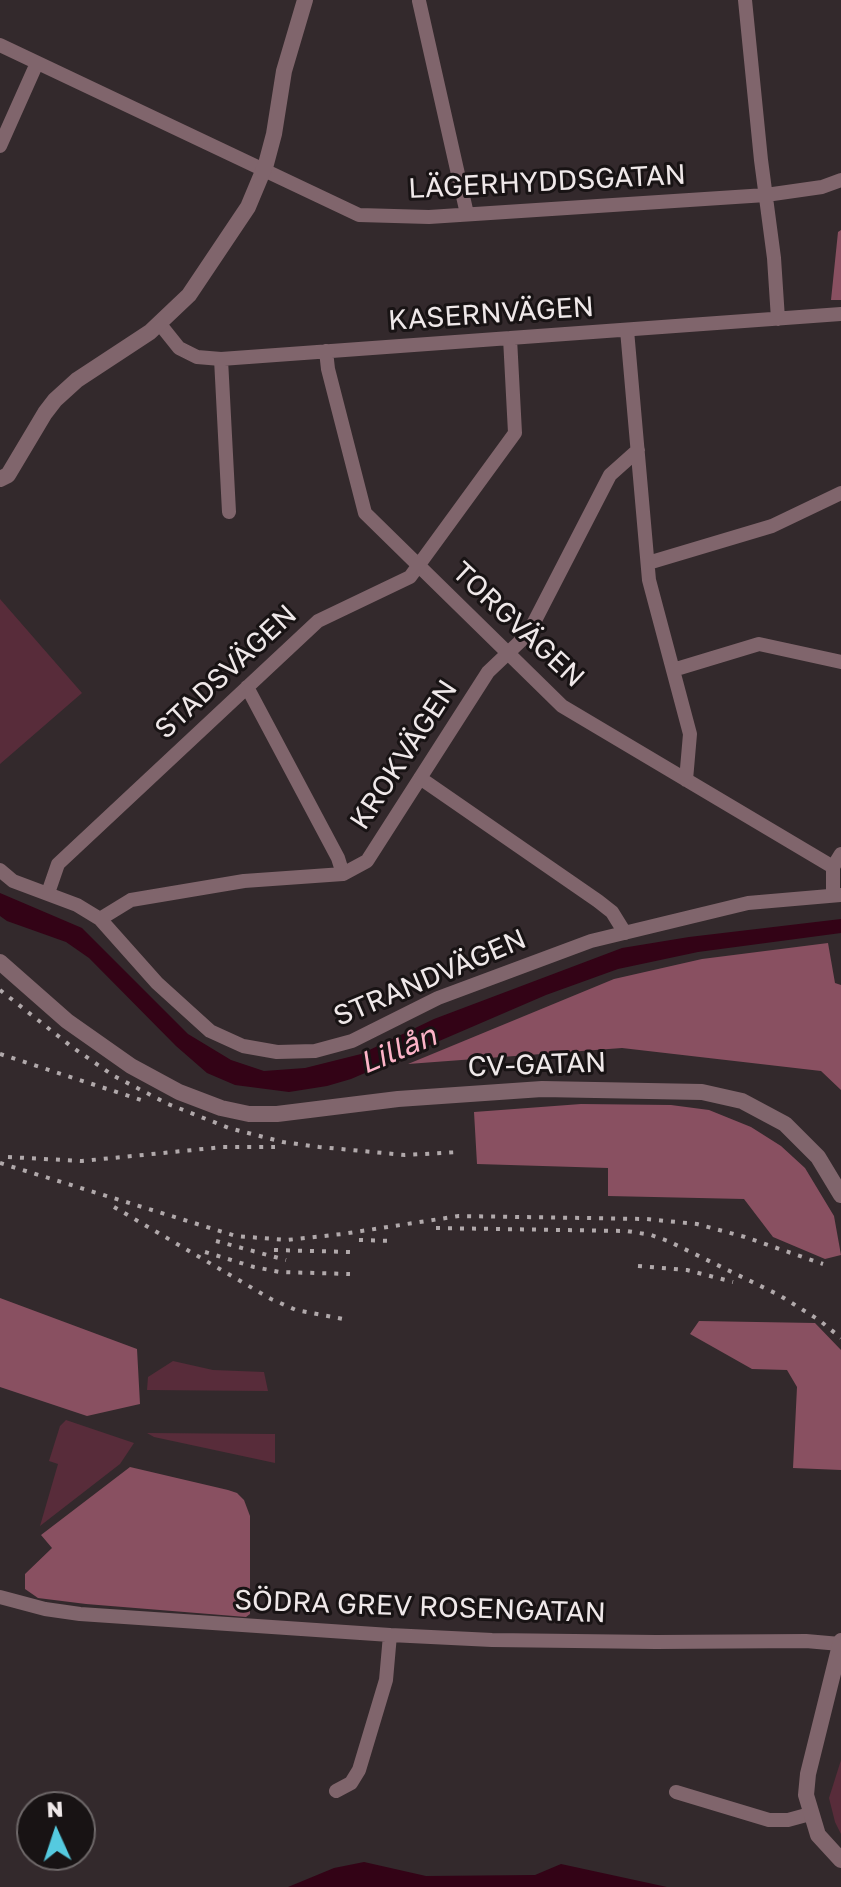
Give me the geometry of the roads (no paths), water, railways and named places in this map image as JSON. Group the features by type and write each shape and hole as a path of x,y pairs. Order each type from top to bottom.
{"street":[{"path":"0,479 8,475 55,400 77,380 150,332 189,295 248,207 264,170 274,134 284,71 305,0"},
{"path":"420,0 467,214"},
{"path":"745,0 778,319"},
{"name":"LÄGERHYDDSGATAN","path":"0,45 359,215 429,217 766,195 822,187 841,180"},
{"path":"0,146 37,63"},
{"name":"KASERNVÄGEN","path":"159,323 179,348 197,357 221,359 841,314"},
{"path":"627,330 649,580 690,734 686,780"},
{"name":"STADSVÄGEN","path":"48,893 58,864 318,621 410,577 515,433 510,338"},
{"name":"TORGVÄGEN","path":"326,351 365,513 418,566 562,706 686,780 837,860"},
{"path":"221,359 229,512"},
{"name":"KROKVÄGEN","path":"343,874 367,861 488,672 528,634 610,475 638,450"},
{"path":"648,563 772,526 841,493"},
{"path":"673,670 759,644 841,662"},
{"path":"100,919 131,900 244,881 343,874 338,858 247,687"},
{"path":"420,778 598,901 612,912 625,933"},
{"path":"837,860 837,895"},
{"name":"STRANDVÄGEN","path":"0,870 13,881 77,905 100,919 157,983 196,1020 234,1043 260,1051 277,1052 315,1051 352,1041 438,998 591,941 748,903 837,895"},
{"name":"CV-GATAN","path":"0,962 52,1009 131,1066 179,1092 221,1108 249,1114 277,1114 398,1099 529,1090 702,1092 742,1101 785,1124 818,1157 841,1195"},
{"name":"SÖDRA GREV ROSENGATAN","path":"0,1597 80,1614 390,1635 492,1640 841,1642"},
{"path":"336,1791 351,1783 359,1770 386,1680 390,1635"},
{"path":"841,1642 808,1774 806,1795 818,1835 841,1860"},
{"path":"676,1792 769,1820 788,1820 810,1814"}],"water":[{"name":"Lillån","path":"0,893 82,928 188,1034 231,1060 264,1071 305,1068 361,1054 434,1019 622,948 841,919 841,933 698,952 618,969 546,995 351,1079 289,1092 235,1085 207,1073 89,958 66,942 0,916"},
{"path":"364,1862 426,1876 535,1875 561,1864 667,1887 288,1887 334,1868"}],"railway":[{"path":"0,990 114,1076 168,1104 229,1128 283,1142 319,1147 405,1155 460,1152"},
{"path":"0,1054 141,1100"},
{"path":"8,1157 82,1161 223,1147 275,1147"},
{"path":"0,1163 236,1236 287,1240 459,1216 646,1219 697,1224 823,1264"},
{"path":"114,1207 271,1299 296,1310 349,1320"},
{"path":"436,1228 627,1231 651,1235 779,1295 841,1338"},
{"path":"359,1240 392,1241"},
{"path":"216,1241 286,1260"},
{"path":"274,1250 350,1252"},
{"path":"205,1252 280,1272 350,1274"},
{"path":"638,1266 687,1270 733,1282"}]}
